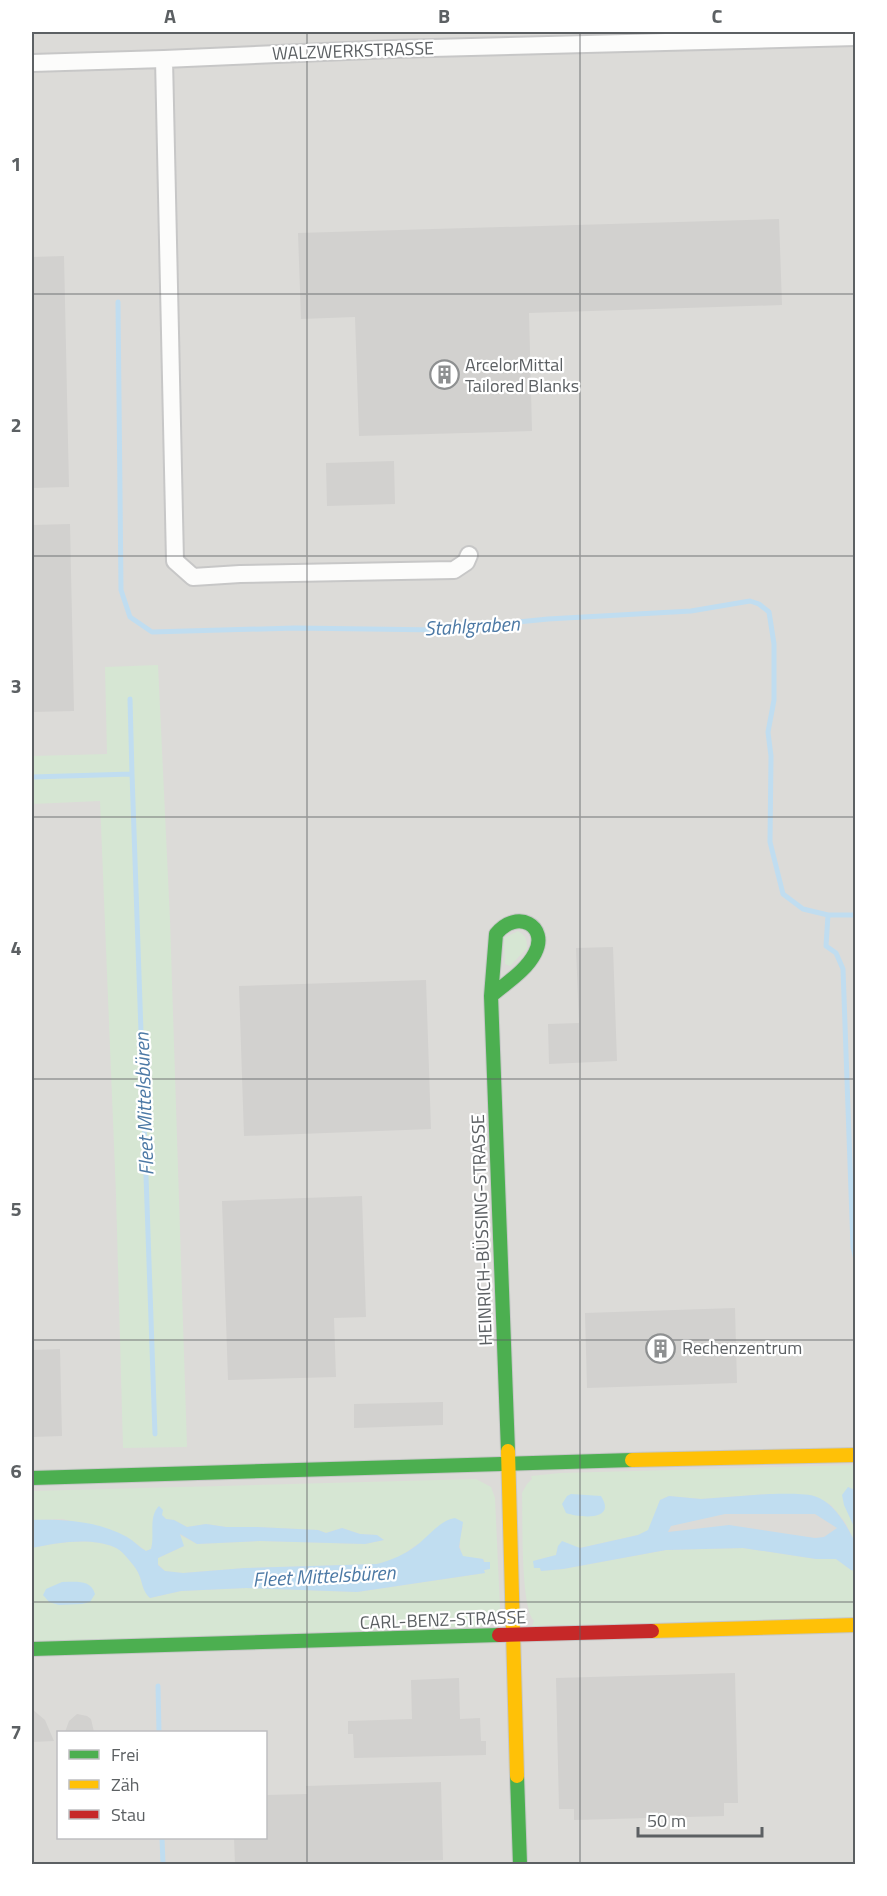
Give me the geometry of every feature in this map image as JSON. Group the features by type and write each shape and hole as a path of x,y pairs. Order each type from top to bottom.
{"street":[{"name":"WALZWERKSTRASSE","path":"32,63 393,49 855,38"},
{"path":"164,59 175,561 193,577 454,570 466,561 469,555"},
{"name":"HEINRICH-BÜSSING-STRASSE","path":"491,996 537,952 539,938 532,926 526,922 513,920 506,923 496,934 491,996 520,1864"},
{"path":"32,1478 855,1455"},
{"name":"CARL-BENZ-STRASSE","path":"32,1649 855,1625"}],"shaded area":[{"path":"32,32 855,32 855,1864 32,1864"}],"green space":[{"path":"158,665 170,920 187,1447 123,1448 116,1195 100,801 32,804 32,756 107,754 105,667"},
{"path":"518,931 526,938 527,948 510,966 505,964 504,938"},
{"path":"855,1465 855,1490 848,1487 851,1520 855,1529 853,1538 845,1522 831,1505 814,1496 769,1494 701,1499 669,1496 660,1500 649,1530 638,1535 580,1548 558,1546 556,1555 534,1561 534,1568 540,1568 541,1571 563,1569 666,1550 743,1548 816,1559 836,1559 855,1571 855,1619 532,1626 534,1621 526,1598 524,1580 522,1493 532,1479 531,1476 560,1473"},
{"path":"476,1479 491,1487 495,1498 500,1608 496,1618 489,1626 32,1643 32,1548 52,1544 95,1542 117,1548 137,1571 150,1598 181,1591 246,1588 357,1592 485,1573 484,1570 489,1569 483,1559 463,1557 460,1542 463,1526 418,1544 398,1558 377,1564 245,1568 183,1573 165,1571 158,1564 158,1558 184,1546 178,1534 197,1544 260,1541 365,1544 384,1540 377,1535 360,1534 342,1528 326,1533 318,1530 226,1527 206,1524 187,1527 174,1520 166,1519 162,1515 153,1520 151,1549 146,1551 127,1537 63,1519 32,1520 32,1491"}],"water":[{"path":"848,1487 855,1490 855,1529 842,1495"},
{"path":"571,1494 601,1496 605,1504 604,1510 595,1516 566,1513 562,1504"},
{"path":"786,1494 809,1495 821,1499 837,1513 853,1538 855,1537 855,1571 836,1559 816,1559 743,1548 666,1550 563,1569 541,1571 540,1568 534,1568 533,1561 556,1555 562,1541 580,1548 638,1535 648,1530 660,1500 669,1496 701,1499","holes":["725,1514 815,1514 837,1528 824,1537 815,1538 729,1525 668,1532 671,1526"]},
{"path":"159,1506 166,1519 174,1520 187,1527 206,1524 226,1527 318,1530 326,1533 342,1528 360,1534 377,1535 384,1540 365,1544 260,1541 197,1544 180,1534 184,1546 158,1558 158,1565 165,1571 183,1573 245,1568 377,1564 407,1552 440,1525 455,1518 463,1522 459,1547 463,1556 490,1562 490,1569 484,1570 485,1573 357,1592 246,1588 181,1591 150,1598 134,1566 117,1548 84,1542 32,1548 32,1520 56,1520 105,1527 127,1537 146,1551 151,1549 154,1515"},
{"path":"62,1582 86,1584 93,1589 95,1594 90,1602 82,1604 59,1605 49,1602 43,1595 46,1589"}],"building":[{"name":"ArcelorMittal Tailored Blanks","path":"779,219 782,305 529,313 532,431 359,436 355,317 301,319 298,233"},
{"path":"64,256 69,487 32,488 32,257"},
{"path":"394,461 395,504 327,506 326,463"},
{"path":"70,524 74,711 32,712 32,525"},
{"path":"613,947 617,1061 549,1064 548,1024 579,1023 576,948"},
{"path":"426,980 431,1129 244,1136 239,986"},
{"path":"362,1196 366,1317 334,1318 336,1377 228,1380 222,1201"},
{"name":"Rechenzentrum","path":"735,1308 737,1383 587,1388 585,1313"},
{"path":"60,1349 62,1436 32,1437 32,1350"},
{"path":"443,1402 443,1425 354,1428 354,1404"},
{"path":"735,1673 738,1803 724,1803 724,1816 574,1820 574,1809 559,1809 556,1678"},
{"path":"459,1678 460,1719 480,1718 481,1741 486,1741 486,1755 354,1758 353,1734 348,1734 348,1721 412,1719 411,1680"},
{"path":"32,1709 45,1720 54,1741 32,1742"},
{"path":"77,1714 87,1716 91,1719 94,1731 65,1731 69,1721"},
{"path":"441,1782 443,1860 235,1864 234,1839 267,1839 267,1795 307,1794 306,1786"}],"waterway":[{"name":"Stahlgraben","path":"118,302 121,590 130,617 152,632 295,628 440,630 548,619 691,611 750,601 759,604 769,612 774,644 774,700 768,732 771,756 770,842 783,894 803,909 828,915 856,915"},
{"name":"Fleet Mittelsbüren","path":"130,699 132,774"},
{"name":"Fleet Mittelsbüren","path":"32,777 132,774 155,1434"},
{"name":"Fleet Mittelsbüren","path":"828,915 826,946 836,953 843,969 853,1247 856,1260"},
{"name":"Fleet Mittelsbüren","path":"158,1686 159,1731"},
{"name":"Fleet Mittelsbüren","path":"162,1839 163,1864"}],"traffic: fast":[{"path":"491,996 521,971 535,953 538,935 529,924 521,921 513,922 504,926 496,934 491,996 508,1451"},
{"path":"32,1478 632,1460"},
{"path":"32,1649 499,1635"},
{"path":"517,1776 520,1864"}],"traffic: slow":[{"path":"508,1451 517,1776"},
{"path":"632,1460 856,1455"},
{"path":"652,1631 856,1625"}],"traffic: jam":[{"path":"499,1635 652,1631"}],"place":[{"name":"ArcelorMittal Tailored Blanks","path":"444,375"},
{"name":"Rechenzentrum","path":"661,1348"}]}
